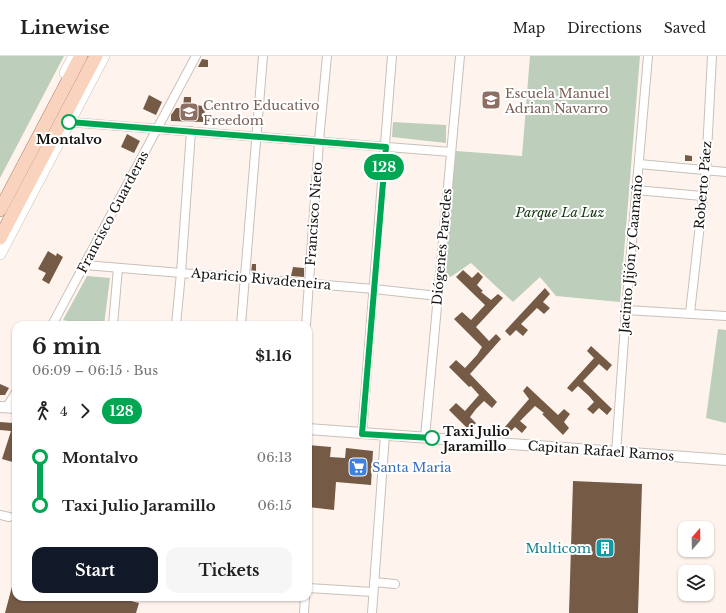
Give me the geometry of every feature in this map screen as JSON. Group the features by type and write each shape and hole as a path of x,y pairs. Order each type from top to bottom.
{"main road":[{"path":"0,197 74,56"},
{"path":"0,210 81,56"},
{"path":"0,238 96,56"},
{"path":"0,254 104,56"}],"street":[{"name":"Francisco Guarderas","path":"54,321 196,56"},
{"path":"241,321 263,56"},
{"name":"Francisco Nieto","path":"306,321 319,141 327,56"},
{"path":"362,434 386,147 392,56"},
{"name":"Diógenes Paredes","path":"426,437 460,56"},
{"name":"Jacinto Jijón y Caamaño","path":"616,453 626,310 648,56"},
{"name":"Roberto Páez","path":"690,314 706,170 712,56"},
{"path":"69,122 451,152"},
{"path":"176,321 190,131"},
{"path":"639,164 726,172"},
{"path":"636,190 702,196"},
{"name":"Aparicio Rivadeneira","path":"85,265 309,283 438,296"},
{"path":"113,321 118,268"},
{"path":"626,310 726,316"},
{"name":"Capitan Rafael Ramos","path":"312,429 726,460"},
{"path":"372,613 385,435"},
{"path":"0,514 9,517"},
{"path":"374,582 395,584"},
{"path":"312,588 373,592"},
{"path":"304,613 305,601"}],"green space":[{"path":"0,56 64,56 0,178"},
{"name":"Parque La Luz","path":"530,56 640,56 620,302 556,296 540,277 513,302 471,263 452,276 442,279 456,151 522,156"},
{"path":"393,122 446,125 446,143 392,137"},
{"path":"87,276 110,278 105,321 63,320"},
{"path":"718,329 726,330 726,423 706,418"}],"building":[{"path":"202,59 208,60 208,67 198,67"},
{"path":"149,95 162,102 156,115 143,109"},
{"name":"Centro Educativo Freedom","path":"184,97 191,97 191,105 205,106 204,122 171,121 171,115 176,108 183,108"},
{"path":"127,134 140,141 134,153 121,147"},
{"path":"685,155 692,156 692,161 685,161"},
{"path":"48,251 56,256 57,253 63,257 49,284 42,280 46,273 38,269"},
{"path":"252,264 256,264 256,273 251,273"},
{"path":"293,267 304,268 304,277 291,276"},
{"path":"463,270 472,278 478,272 483,277 477,285 483,291 481,292 491,300 498,294 503,298 476,327 489,341 496,334 501,339 470,374 497,402 492,408 484,401 476,409 470,417 476,423 469,430 449,410 456,403 465,411 479,395 449,367 456,360 465,368 482,347 454,319 462,312 471,320 485,305 456,277"},
{"path":"545,288 550,294 543,302 550,308 544,314 537,308 521,324 528,330 523,336 516,330 510,336 505,331"},
{"path":"591,346 612,365 607,371 599,364 583,381 612,409 607,415 599,408 593,414 587,409 594,402 578,386 572,392 567,388 594,358 587,351"},
{"path":"0,384 9,388 5,395 0,395"},
{"path":"527,386 558,415 564,409 570,414 564,422 569,428 563,435 542,414 544,413 535,406 520,421 527,427 522,433 515,427 509,433 504,428 529,399 523,391"},
{"path":"0,422 12,423 12,462 2,459 11,431 0,430"},
{"path":"312,445 331,447 330,457 345,458 346,448 373,451 371,485 336,482 334,510 312,507"},
{"name":"Multicom","path":"573,481 642,484 638,613 569,613"},
{"path":"12,587 12,601 131,601 139,603 136,613 5,613"}],"bus line":[{"name":"128","path":"69,122 386,147 362,434 432,438"}],"place":[{"name":"Escuela Manuel Adrian Navarro","path":"491,100"},
{"name":"Centro Educativo Freedom","path":"189,112"},
{"name":"Montalvo","path":"69,122"},
{"name":"Taxi Julio Jaramillo","path":"432,438"},
{"name":"Santa Maria","path":"358,467"},
{"name":"Multicom","path":"605,548"}]}
